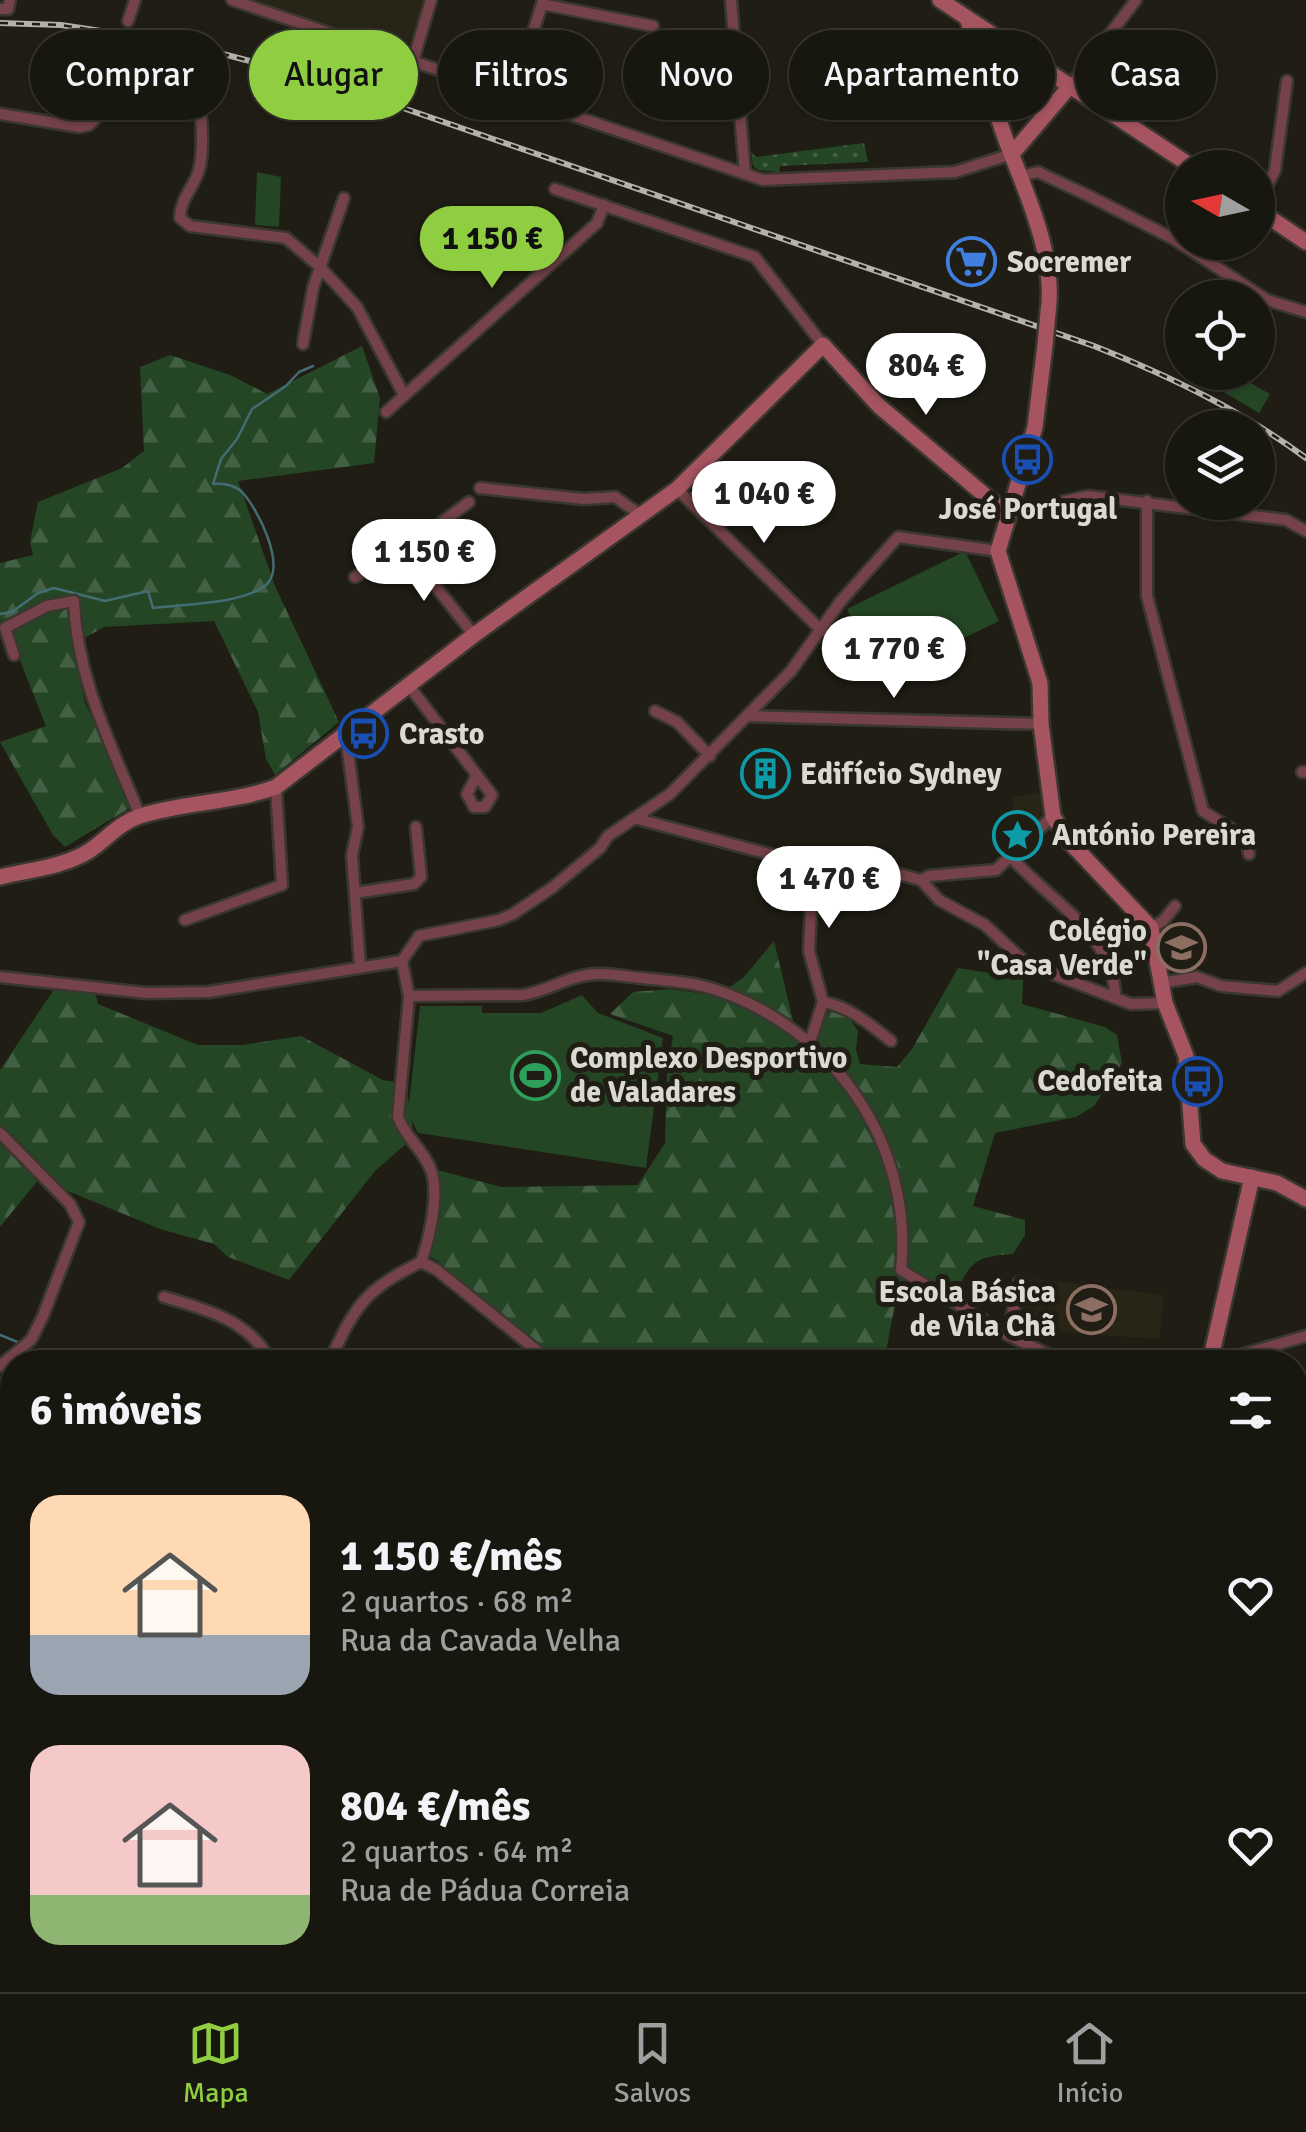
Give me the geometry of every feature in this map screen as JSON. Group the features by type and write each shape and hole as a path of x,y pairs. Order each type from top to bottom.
{"street":[{"path":"0,9 8,9 10,0"},
{"path":"128,21 135,0"},
{"path":"232,0 322,30"},
{"path":"418,46 430,0"},
{"path":"730,0 744,174"},
{"path":"940,0 1167,150"},
{"path":"961,0 1022,176 1049,274 1051,292 1035,427 998,552 1040,684 1040,724 1054,816 1066,838 1151,928 1165,1003 1186,1056 1192,1144 1204,1159 1222,1171 1291,1188 1306,1199"},
{"path":"588,120 744,174 776,180 954,172 1012,154 1136,0"},
{"path":"534,30 543,2 653,26"},
{"path":"0,114 80,127 89,125 95,119 114,56 190,76 198,86 202,154 199,171 180,207 180,218 190,226 286,238 357,307 404,393"},
{"path":"1275,163 1286,81"},
{"path":"1022,176 1038,172 1089,196 1172,238 1267,300 1306,312"},
{"path":"555,189 756,258 823,345 879,406 1007,514"},
{"path":"302,344 320,267 344,198"},
{"path":"386,412 596,223 604,205"},
{"path":"1275,219 1306,242"},
{"path":"0,877 88,852 114,829 140,816 276,788 474,636 677,489 823,345"},
{"path":"480,488 565,498 616,497 642,516"},
{"path":"677,489 822,631"},
{"path":"1007,514 1073,497 1147,501 1286,520 1306,531"},
{"path":"1147,501 1147,596 1202,810 1248,840 1249,854"},
{"path":"355,577 406,549 469,502"},
{"path":"335,1350 352,1313 382,1282 421,1262 430,1238 433,1174 404,1134 398,1117 409,996 402,961 419,936 468,928 512,914 554,886 600,848 608,836 670,794 791,671 840,602 898,538 998,552"},
{"path":"406,549 474,636"},
{"path":"14,655 5,628 47,606 74,601 76,640 85,680 140,816"},
{"path":"410,686 477,775"},
{"path":"655,711 677,722 710,756"},
{"path":"747,716 1040,724"},
{"path":"346,737 358,827 352,856 360,967"},
{"path":"185,920 282,885 276,788"},
{"path":"921,880 996,870 1054,816"},
{"path":"634,818 784,858 842,859 921,880 939,900 985,925 1027,964 1131,1004 1165,1003"},
{"path":"355,893 414,884 421,876 416,827"},
{"path":"1012,858 1096,939 1116,976 1115,998"},
{"path":"810,1042 823,1002 809,950 812,890 820,859"},
{"path":"1151,928 1176,906"},
{"path":"0,977 146,993 209,992 402,961"},
{"path":"1162,983 1197,977 1221,986 1278,991 1306,973"},
{"path":"409,996 523,995 540,993 582,975 600,974 711,988 760,1010 810,1042 852,1086 891,1166 903,1222 900,1270 1039,1350"},
{"path":"823,1002 835,1004 892,1041"},
{"path":"0,1133 70,1204 79,1222 43,1316 31,1340 19,1350"},
{"path":"1213,1350 1252,1176"},
{"path":"421,1262 437,1270 536,1350"},
{"path":"1008,1335 1019,1282"},
{"path":"164,1297 212,1311 240,1325 265,1350"},
{"path":"1259,1350 1306,1336"}],"shaded area":[{"path":"257,0 427,0 418,30 344,30"},
{"path":"1046,791 1047,815 1024,840 1023,830 1014,828 1013,797"},
{"name":"Colégio \"Casa Verde\"","path":"1168,920 1206,943 1196,971 1176,975 1167,968 1158,934"},
{"name":"Escola Básica de Vila Chã","path":"1027,1278 1164,1295 1159,1339 1017,1329"}],"green space":[{"path":"864,143 868,162 780,166 779,172 758,170 753,166 751,152 756,157"},
{"path":"257,172 281,177 279,227 255,225"},
{"path":"362,346 380,398 374,463 238,481 275,586 339,722 275,775 266,759 258,712 214,621 104,627 72,645 85,703 133,806 65,847 53,835 0,742 46,726 4,620 0,621 0,563 33,555 30,542 38,502 122,468 144,451 140,367 170,355 230,375 267,394"},
{"path":"1263,390 1270,394 1261,410 1254,410 1222,391"},
{"path":"965,551 999,621 880,679 847,609"},
{"path":"774,941 798,1041 813,1031 832,1008 848,1016 858,1031 856,1050 860,1064 897,1067 912,1049 958,968 1023,978 1022,1004 1105,1027 1117,1035 1122,1063 1094,1106 1076,1117 995,1133 973,1206 1025,1220 1025,1235 1013,1254 984,1258 972,1266 957,1291 937,1289 914,1302 896,1299 886,1350 535,1350 427,1255 434,1169 501,1187 638,1185 665,1143 667,1070 673,1036 610,1014 633,992 670,989 717,996 744,977"},
{"path":"55,988 95,992 98,1004 198,1045 243,1045 301,1036 383,1080 406,1084 414,1137 375,1171 289,1280 228,1257 214,1244 160,1229 39,1179 0,1227 0,1070"},
{"name":"Complexo Desportivo de Valadares","path":"582,995 598,1013 663,1038 646,1168 418,1133 408,1113 420,1006 482,1006 482,1013 541,1013"}],"waterway":[{"path":"0,614 12,612 38,593 54,588 105,601 148,591 153,608 245,596 267,584 272,575 272,551 255,511 239,490 213,484 221,459 237,439 252,409 299,372 313,366"},
{"path":"0,1335 20,1343"}],"railway":[{"path":"0,23 61,25 181,43 319,79 1094,346 1204,395 1306,458"}],"place":[{"name":"Socremer","path":"972,262"},
{"name":"José Portugal","path":"1028,460"},
{"name":"Crasto","path":"364,734"},
{"name":"Edifício Sydney","path":"765,774"},
{"name":"António Pereira","path":"1017,835"},
{"name":"Colégio \"Casa Verde\"","path":"1182,948"},
{"name":"Complexo Desportivo de Valadares","path":"535,1075"},
{"name":"Cedofeita","path":"1198,1081"},
{"name":"Escola Básica de Vila Chã","path":"1091,1309"}]}
